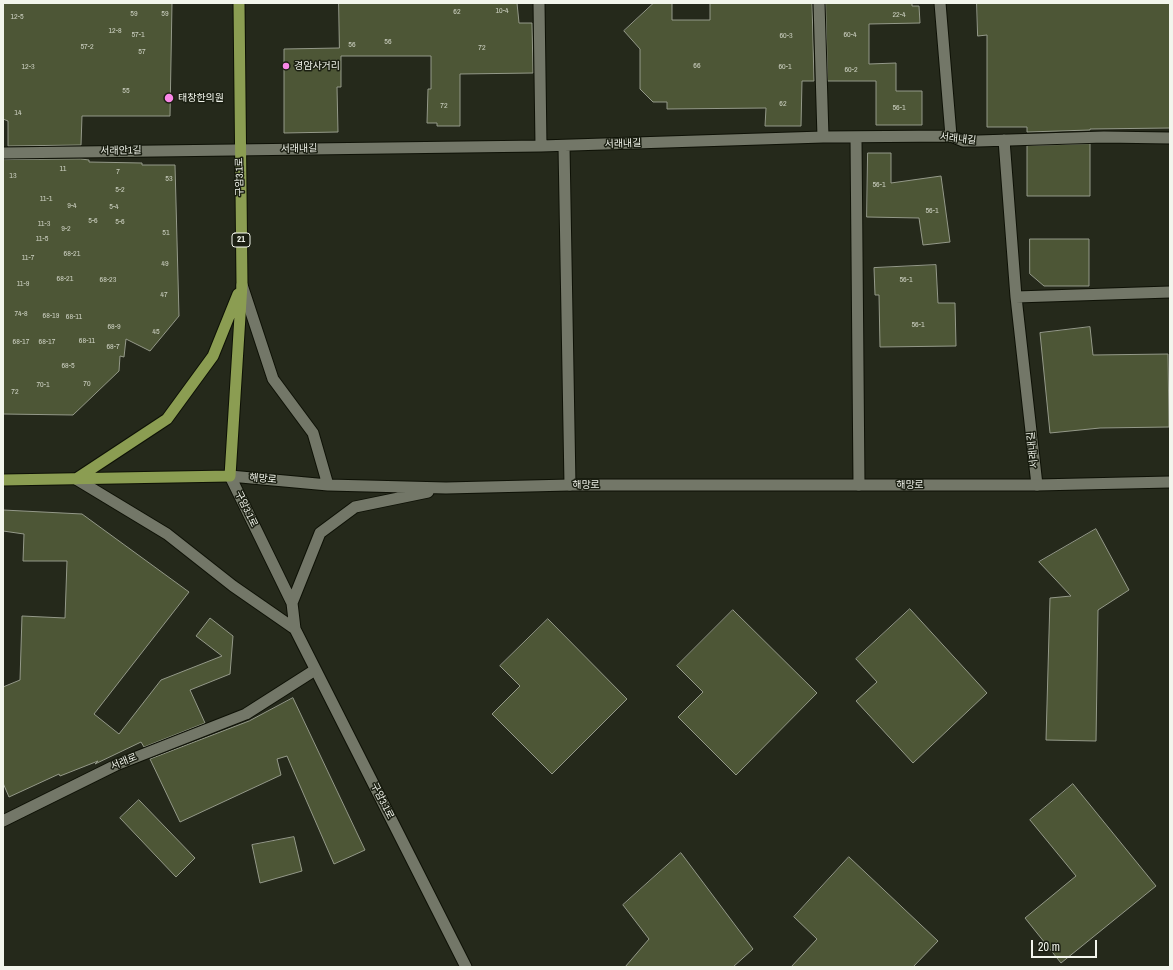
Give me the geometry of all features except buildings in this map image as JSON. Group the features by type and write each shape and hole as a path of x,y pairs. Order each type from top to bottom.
{"main road":[{"name":"구암3.1로","path":"230,476 242,284 239,3"},
{"path":"76,479 167,418 212,356 242,284"},
{"name":"해망로","path":"3,480 230,476"}],"street":[{"path":"539,3 541,146"},
{"path":"819,3 823,137"},
{"path":"940,3 951,136"},
{"name":"서래내길","path":"240,150 564,146 823,137 856,138 951,136 963,141 1170,138"},
{"path":"856,138 859,485"},
{"name":"서래내길","path":"1004,140 1016,297 1037,484"},
{"path":"564,146 570,485"},
{"name":"서래안1길","path":"3,153 240,150"},
{"path":"242,284 273,379 313,433 328,484"},
{"path":"1016,297 1170,292"},
{"name":"해망로","path":"230,476 328,484 446,488 570,485 859,485 1170,482"},
{"name":"구암3.1로","path":"230,476 292,603 295,629 466,967"},
{"path":"76,479 167,534 233,586 295,629"},
{"path":"292,603 320,533 355,507 446,488"},
{"name":"서래로","path":"4,818 116,765 246,714 315,670"}],"place":[{"name":"경암사거리","path":"286,66"},
{"name":"태창한의원","path":"169,98"}]}
